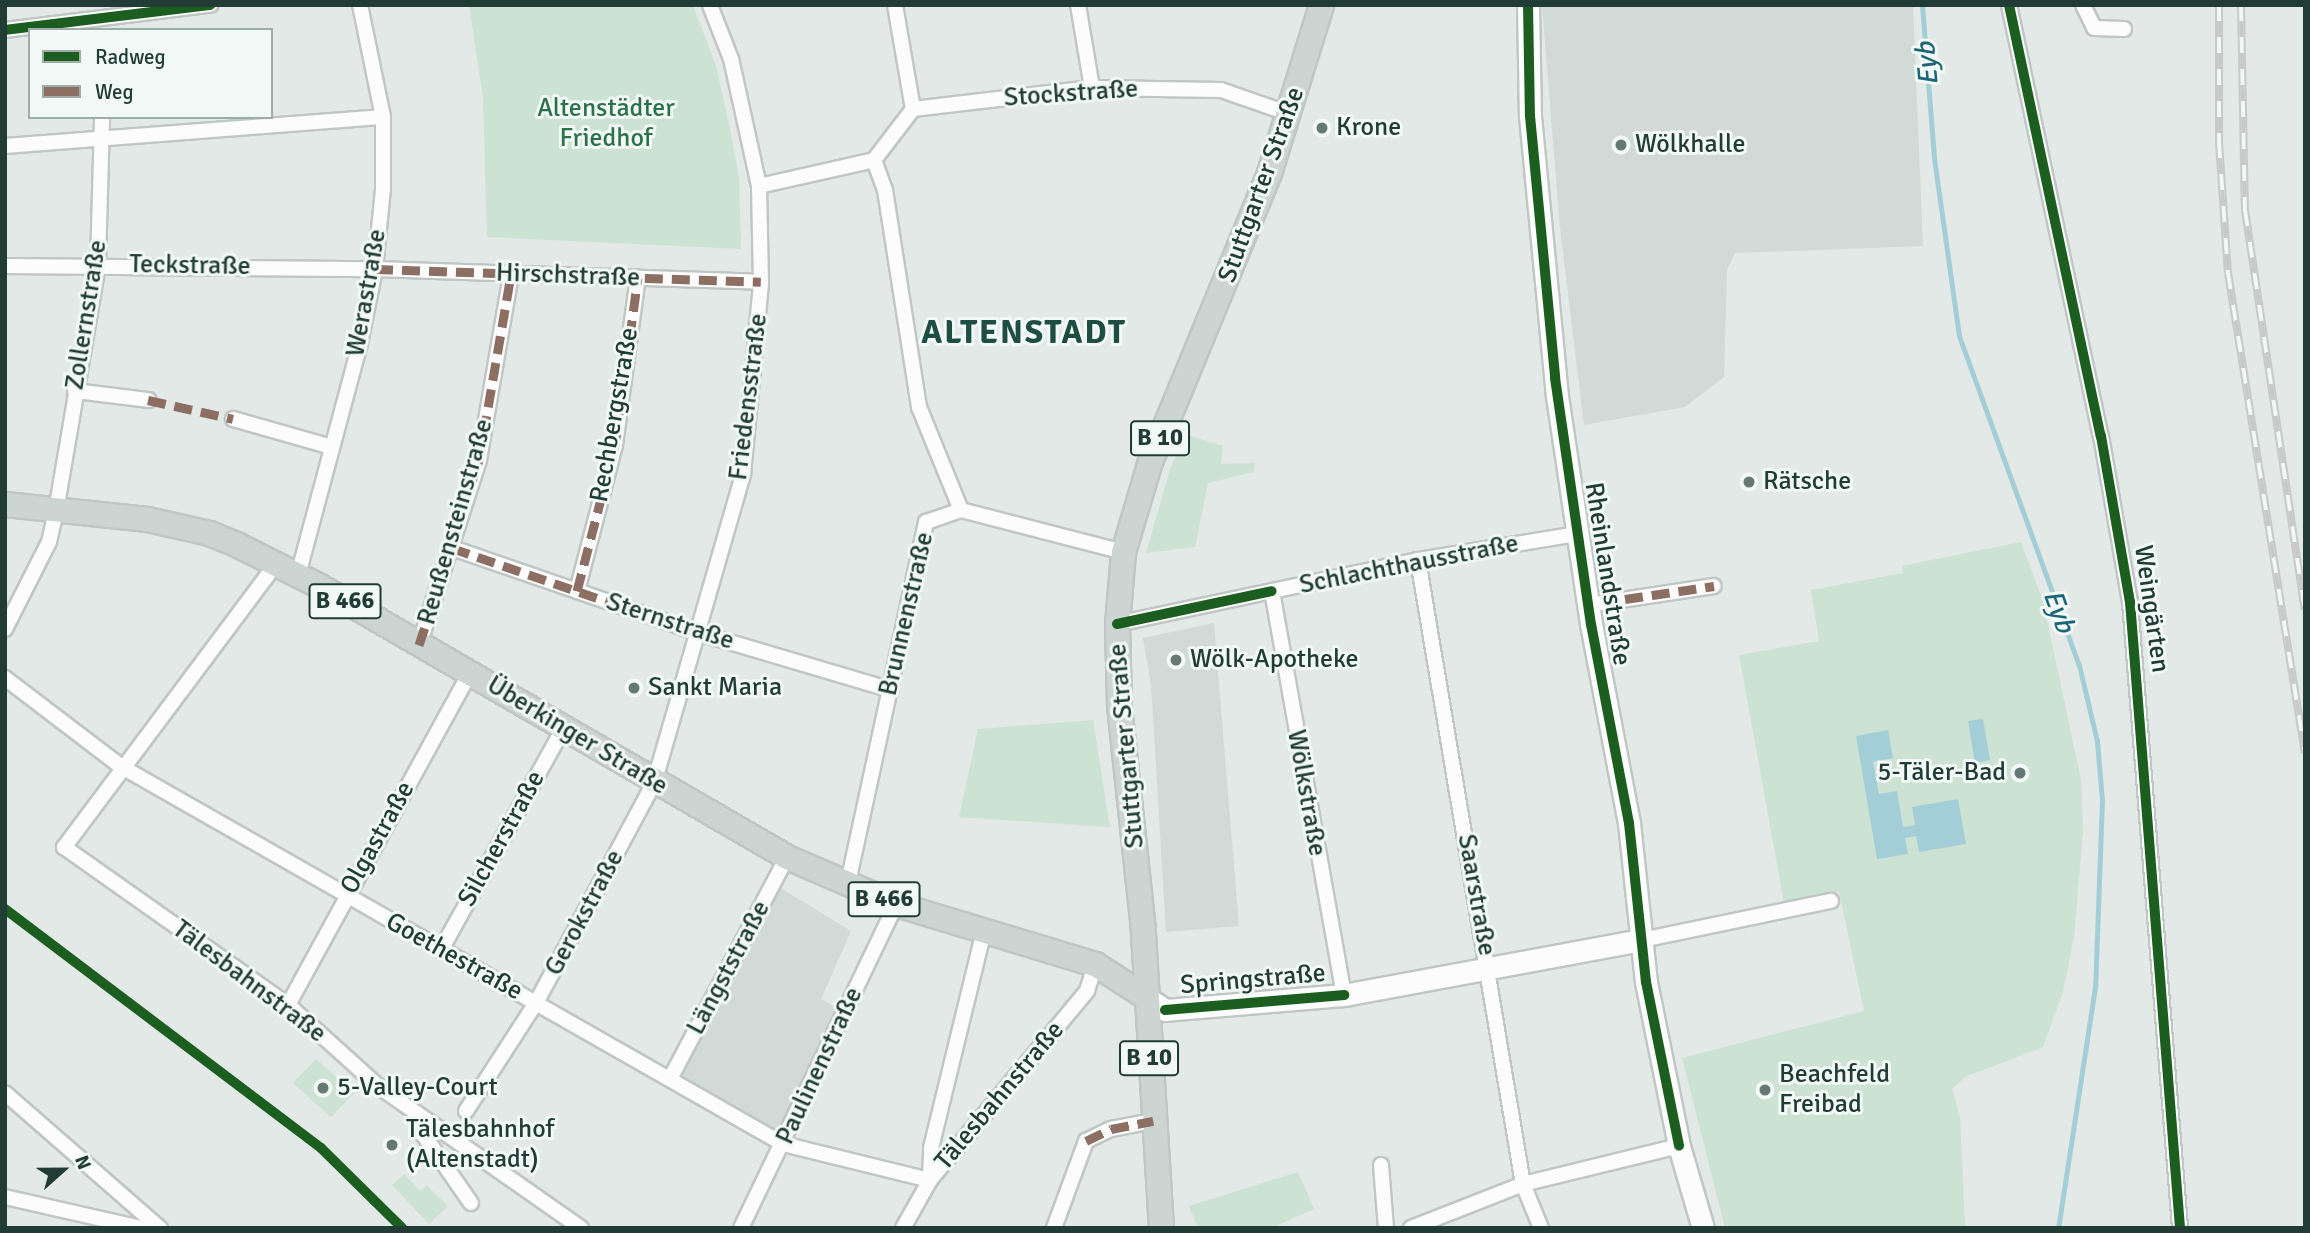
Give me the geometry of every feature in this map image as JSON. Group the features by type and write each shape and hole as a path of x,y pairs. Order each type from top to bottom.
{"main road":[{"name":"Stuttgarter Straße","path":"1161,1228 1143,995 1143,930 1119,706 1117,624 1123,552 1149,464 1236,260 1290,114 1321,5"},
{"name":"Rheinlandstraße","path":"1528,5 1530,116 1541,261 1577,534 1629,823 1642,940 1679,1146 1703,1228"},
{"name":"Überkinger Straße","path":"5,504 177,525 209,533 298,575 470,673 654,783 787,857 896,904 1095,964 1143,995"},
{"name":"Springstraße","path":"1143,995 1165,1010 1343,995 1489,971 1642,940"}],"street":[{"path":"43,28 99,25 210,5"},
{"name":"Werastraße","path":"298,575 375,269 383,190 383,117 360,5"},
{"name":"Friedensstraße","path":"654,783 743,474 761,282 758,186 731,59 710,5"},
{"path":"758,186 874,160 913,109 895,5"},
{"path":"1078,5 1092,88"},
{"name":"Weingärten","path":"2009,5 2101,436 2130,602 2180,1228"},
{"path":"2083,5 2094,28 2124,29"},
{"path":"5,30 28,29"},
{"name":"Stockstraße","path":"913,109 1092,88 1221,90 1290,114"},
{"path":"5,146 103,141 383,117"},
{"name":"Zollernstraße","path":"5,629 49,542 56,511 98,264 102,119"},
{"name":"Brunnenstraße","path":"848,884 926,522 961,510 919,407 884,190 874,160"},
{"name":"Teckstraße","path":"5,266 98,264 375,269"},
{"name":"Hirschstraße","path":"375,269 761,282"},
{"name":"Reußensteinstraße","path":"419,645 452,548 487,424 511,274"},
{"name":"Rechbergstraße","path":"577,591 615,445 638,278"},
{"path":"75,390 148,400"},
{"path":"233,419 332,447"},
{"path":"961,510 1123,552"},
{"name":"Schlachthausstraße","path":"1117,624 1418,560 1577,534"},
{"name":"Sternstraße","path":"452,548 698,633 891,690"},
{"name":"Saarstraße","path":"1418,560 1523,1184 1541,1228"},
{"path":"122,767 276,564"},
{"path":"1588,605 1714,586"},
{"name":"Wölkstraße","path":"1272,591 1343,995"},
{"name":"Olgastraße","path":"289,1005 345,897 470,673"},
{"name":"Goethestraße","path":"5,678 122,767 345,897 783,1144 930,1180"},
{"name":"Silcherstraße","path":"441,950 563,729"},
{"name":"Tälesbahnstraße","path":"122,767 64,847 289,1005 379,1086 581,1228"},
{"name":"Gerokstraße","path":"466,1111 536,1003 654,783"},
{"name":"Längststraße","path":"670,1079 787,857"},
{"name":"Springstraße","path":"1642,940 1831,901"},
{"name":"Paulinenstraße","path":"741,1228 896,904"},
{"path":"930,1180 932,1149 984,931"},
{"name":"Tälesbahnstraße","path":"903,1228 930,1180 1087,991 1095,964"},
{"path":"5,1094 160,1228"},
{"path":"1054,1228 1086,1141 1111,1129 1153,1121"},
{"path":"429,1123 423,1134 471,1203"},
{"path":"1411,1228 1523,1184 1679,1146"},
{"path":"1381,1166 1386,1228"},
{"path":"5,1197 142,1228"}],"shaded area":[{"path":"1542,5 1913,5 1923,246 1735,253 1727,269 1724,377 1685,407 1584,425 1560,228"},
{"path":"1214,623 1239,926 1166,932 1151,685 1143,638"},
{"path":"774,884 851,931 821,999 845,1013 783,1144 670,1079"}],"green space":[{"name":"Altenstädter Friedhof","path":"469,5 693,5 716,66 730,128 739,179 741,249 487,237 483,98"},
{"path":"1185,434 1223,446 1221,464 1255,463 1254,472 1208,483 1195,547 1146,553 1170,469"},
{"path":"2021,542 2043,601 2081,780 2083,832 2074,937 2063,992 2043,1047 1965,1077 1952,1089 1960,1117 1965,1228 1725,1228 1682,1058 1864,1011 1839,892 1784,903 1739,655 1819,641 1811,590 1903,573 1902,566"},
{"path":"1093,720 1110,827 959,817 978,729"},
{"name":"5-Valley-Court","path":"316,1059 354,1093 331,1117 293,1083"},
{"path":"1298,1172 1314,1209 1271,1228 1198,1228 1189,1206"},
{"path":"404,1174 420,1191 427,1186 448,1206 429,1224 392,1185"}],"water":[{"path":"1983,719 1990,760 1975,763 1968,721"},
{"path":"1888,730 1893,758 1873,762 1879,794 1897,791 1903,827 1915,825 1912,807 1958,799 1966,844 1919,852 1916,836 1905,838 1908,854 1877,859 1856,736"}],"waterway":[{"name":"Eyb","path":"1922,5 1934,158 1959,336 2079,665 2097,741 2102,800 2095,987 2058,1228"}],"railway":[{"path":"2219,5 2219,142 2228,273 2305,753"},
{"path":"2241,5 2245,210 2305,610"}],"marked path":[{"path":"375,269 761,282"},
{"path":"419,645 479,460 511,274"},
{"path":"577,591 615,445 638,278"},
{"path":"148,400 233,419"},
{"path":"452,548 699,633"},
{"path":"1625,599 1714,586"},
{"path":"1086,1141 1111,1129 1153,1121"}],"cycle path":[{"path":"5,30 210,5"},
{"path":"1528,5 1530,116 1555,378 1591,624 1629,823 1646,982 1679,1146"},
{"path":"2009,5 2101,436 2130,602 2180,1228"},
{"path":"1117,624 1272,591"},
{"path":"5,909 321,1148 402,1228"},
{"path":"1165,1010 1344,995"}],"place":[{"name":"Krone","path":"1322,128"},
{"name":"Wölkhalle","path":"1621,145"},
{"name":"Rätsche","path":"1749,482"},
{"name":"Wölk-Apotheke","path":"1176,660"},
{"name":"Sankt Maria","path":"634,688"},
{"name":"5-Täler-Bad","path":"2020,773"},
{"name":"5-Valley-Court","path":"323,1088"},
{"name":"Beachfeld Freibad","path":"1765,1090"},
{"name":"Tälesbahnhof (Altenstadt)","path":"392,1145"}],"district":[{"name":"ALTENSTADT","path":"1024,333"}]}
